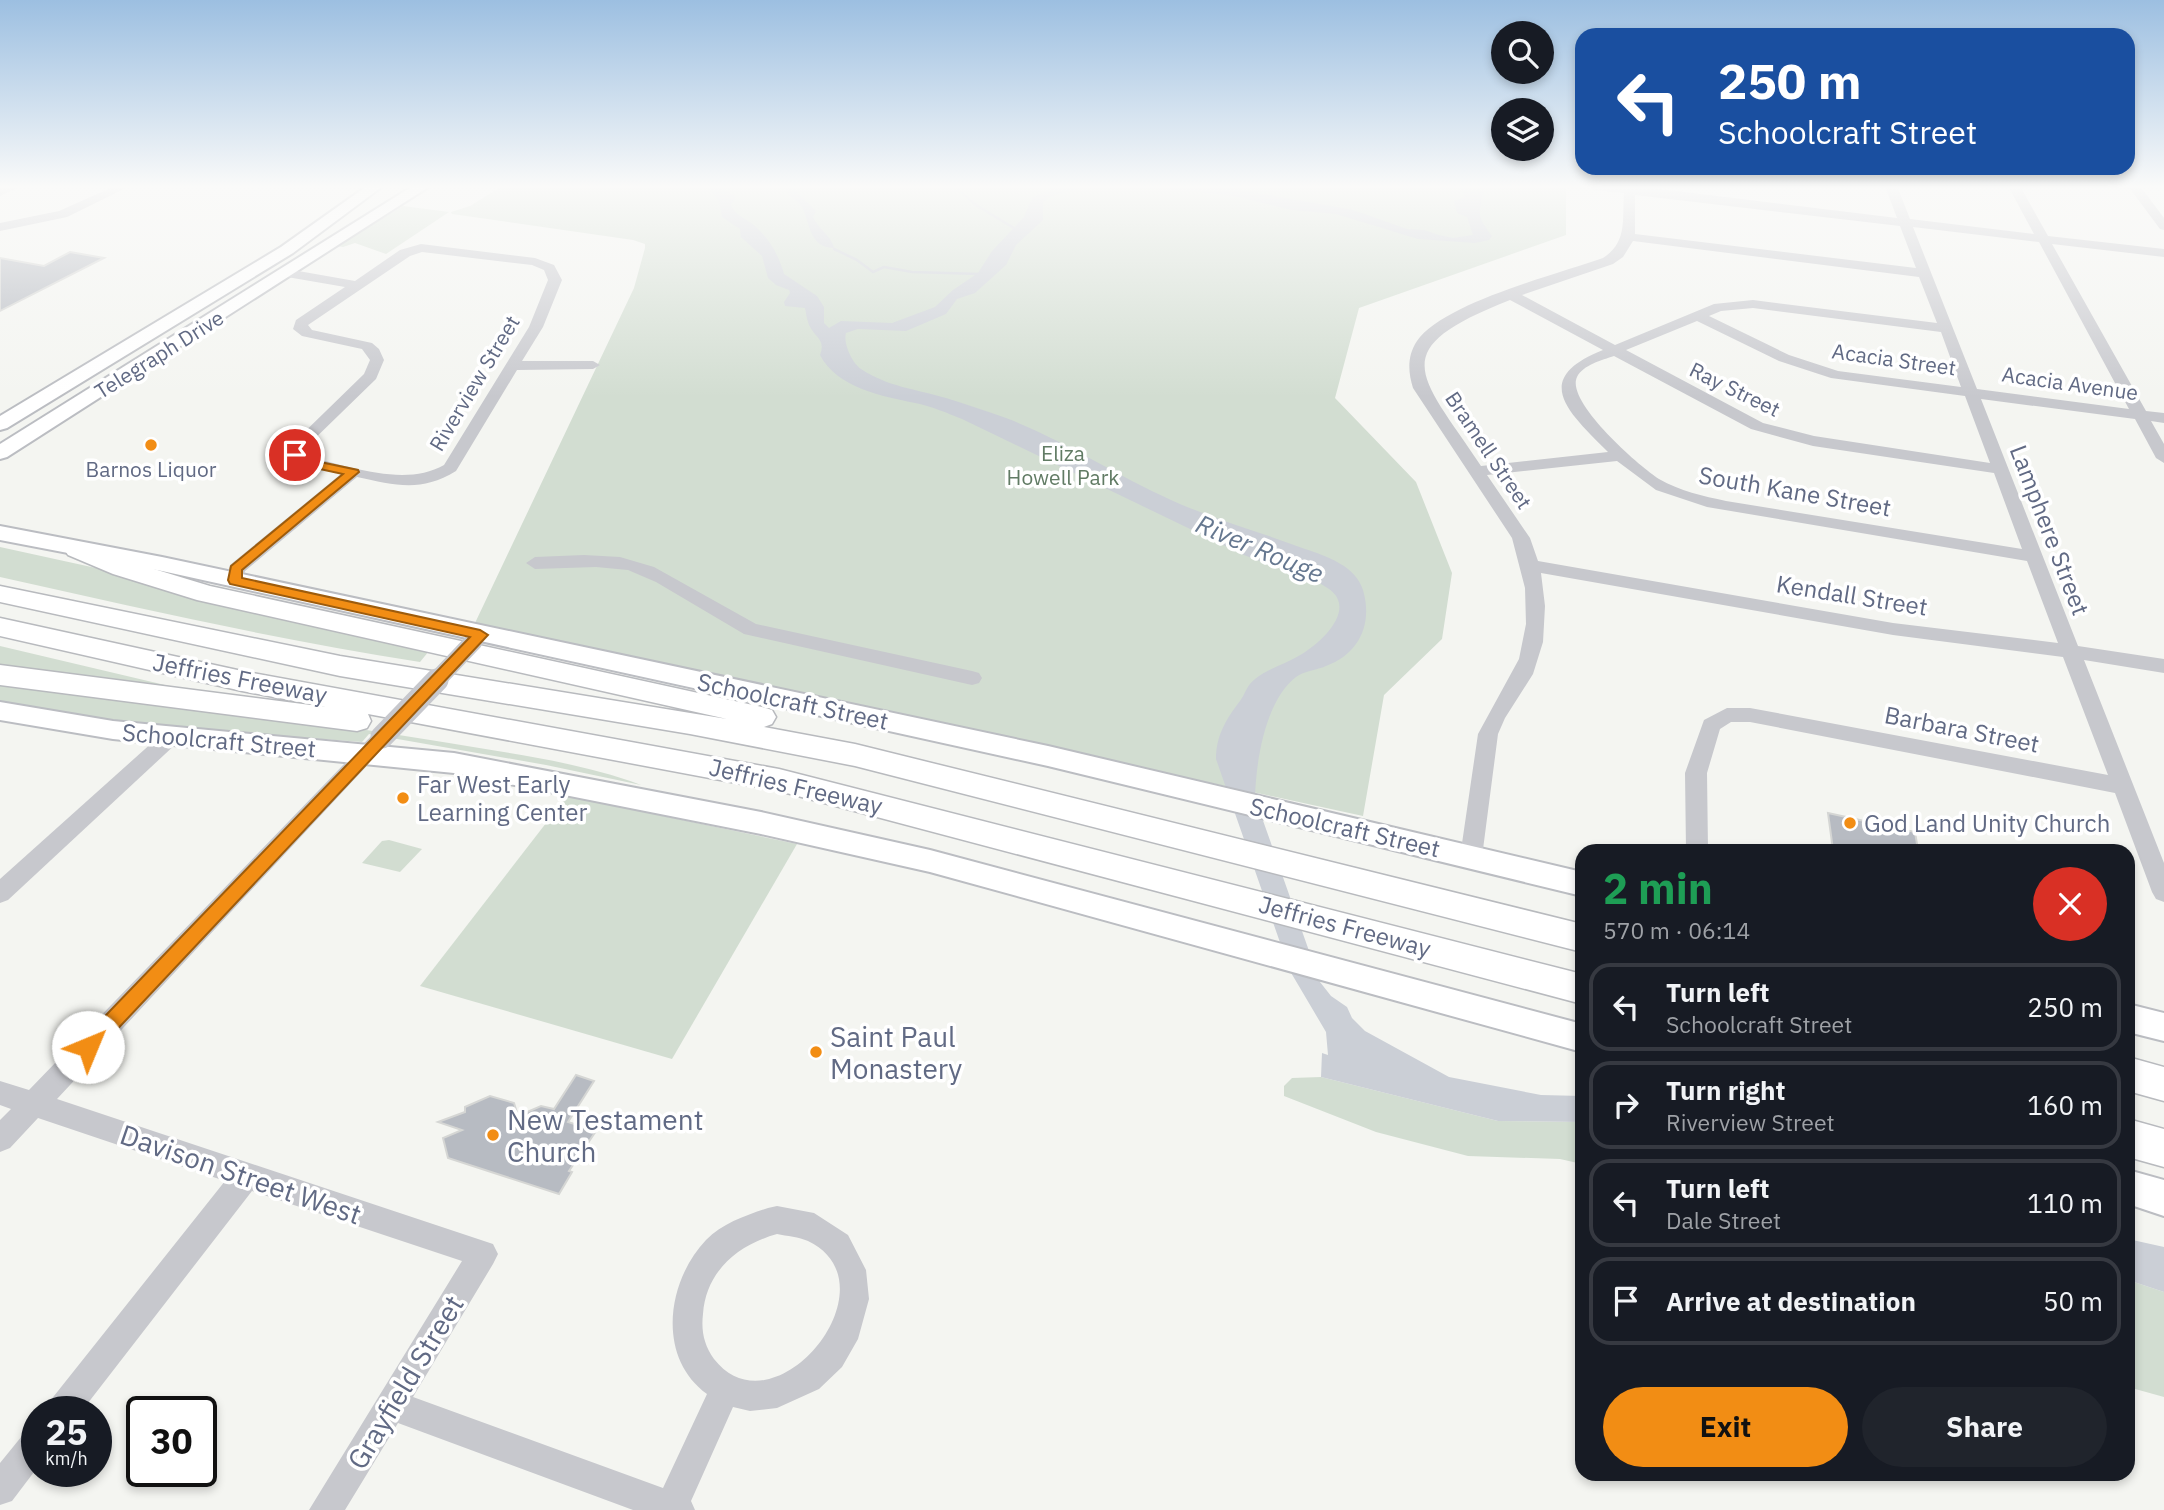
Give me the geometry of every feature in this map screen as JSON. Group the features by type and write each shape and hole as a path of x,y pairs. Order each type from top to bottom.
{"highway":[{"path":"77,549 122,568 206,594 796,725 855,755"},
{"name":"Jeffries Freeway","path":"0,594 327,663 690,723 855,755 1575,936"},
{"name":"Jeffries Freeway","path":"0,627 242,681 673,758 878,804 1575,987"},
{"path":"0,675 349,719 510,746 673,758"},
{"path":"2135,1075 2164,1077"},
{"path":"2135,1076 2164,1084"}],"main road":[{"name":"Telegraph Drive","path":"0,408 252,256"},
{"path":"2,431 277,256"},
{"path":"2,431 294,256"},
{"name":"Telegraph Drive","path":"0,453 313,256"},
{"name":"Schoolcraft Street","path":"0,533 234,580 477,638 1048,756 1575,882"},
{"name":"Schoolcraft Street","path":"0,711 76,726 171,737 374,744 761,823 997,878 1575,1036"},
{"path":"2135,1020 2164,1027"},
{"path":"2135,1189 2164,1198"}],"street":[{"name":"Riverview Street","path":"400,256 306,318 300,329 362,344 374,352 377,365 371,376 299,445 295,455 302,461 414,482 444,473 450,468 536,327 555,280 549,268 535,262 495,256"},
{"name":"Bramell Street","path":"1471,858 1488,736 1498,710 1523,673 1532,647 1536,587 1532,566 1521,538 1421,388 1416,363 1422,346 1436,330 1464,314 1618,256"},
{"path":"1788,256 1923,273"},
{"name":"Lamphere Street","path":"1917,256 2164,892"},
{"path":"2053,256 2164,458"},
{"path":"287,273 357,285"},
{"name":"Ray Street","path":"1513,296 1737,416 1777,433 1813,441 2000,469"},
{"path":"1614,350 1723,306 1753,304 1947,329"},
{"name":"Acacia Street","path":"1698,316 1784,358 1818,370 1853,378 1970,391"},
{"name":"South Kane Street","path":"1614,350 1578,367 1570,377 1568,386 1573,401 1619,456 1633,470 1654,483 1709,503 2032,556"},
{"path":"513,366 593,365"},
{"name":"Acacia Avenue","path":"1970,391 2164,418"},
{"path":"1476,471 1619,456"},
{"path":"234,580 236,569 353,472"},
{"path":"535,563 629,564 656,574 727,620 751,629 972,678"},
{"name":"Kendall Street","path":"1532,566 1893,629 2068,650 2164,666"},
{"path":"0,1139 477,638"},
{"name":"Barbara Street","path":"1697,844 1696,773 1714,721 1738,713 2121,786"},
{"path":"0,892 171,737"},
{"name":"Davison Street West","path":"0,1093 483,1254"},
{"path":"74,1396 247,1175"},
{"path":"777,1220 798,1221 817,1227 839,1247 853,1275 854,1297 850,1321 840,1344 812,1375 784,1390 753,1395 725,1389 707,1376 694,1359 687,1338 686,1315 691,1292 702,1270 716,1251 755,1225 777,1220"},
{"name":"Grayfield Street","path":"327,1510 483,1254"},
{"path":"392,1405 673,1509 725,1389"},
{"path":"0,1489 21,1463"}],"green space":[{"name":"Eliza Howell Park","path":"643,256 1505,256 1359,308 1335,398 1416,482 1452,573 1442,639 1384,695 1363,816 475,623 634,288"},
{"path":"0,547 96,568 177,593 429,651 420,662 314,644 0,577"},
{"path":"0,646 203,694 0,669"},
{"path":"0,683 393,734 546,759 641,785 546,765 369,734 362,742 90,718 0,701"},
{"path":"567,796 797,844 672,1059 420,986"},
{"path":"389,840 422,849 400,872 362,863 382,841"},
{"path":"1321,1077 1498,1121 1575,1122 1575,1162 1560,1159 1468,1156 1376,1132 1284,1096 1284,1086 1292,1078"},
{"path":"2135,1282 2164,1292 2164,1397 2135,1389"}],"water":[{"name":"River Rouge","path":"762,256 777,256 784,274 817,296 824,307 824,323 829,328 841,321 892,323 935,307 953,290 978,273 989,256 1010,256 1006,265 975,293 957,299 946,314 906,331 858,329 846,333 846,342 854,362 881,380 1006,418 1171,500 1322,555 1354,574 1363,590 1366,603 1361,636 1355,646 1337,661 1299,675 1285,688 1264,733 1256,783 1255,798 1320,982 1331,996 1347,1007 1352,1018 1365,1031 1449,1077 1541,1095 1575,1096 1575,1122 1498,1121 1321,1077 1322,1053 1328,1055 1326,1032 1290,971 1216,759 1223,728 1250,684 1260,675 1319,642 1338,615 1337,597 1329,589 1298,573 1244,555 962,419 849,383 837,375 820,355 822,345 809,325 805,308 785,306 789,290 776,285 768,278"},
{"path":"2135,1241 2164,1247 2164,1292 2135,1282"}],"building":[{"path":"62,256 104,258 0,311 0,258 44,266"},
{"name":"God Land Unity Church","path":"1828,813 1915,832 1917,844 1832,844"},
{"name":"New Testament Church","path":"576,1075 594,1081 568,1122 596,1131 569,1171 572,1172 559,1194 448,1158 443,1138 462,1130 438,1122 465,1112 465,1107 490,1096 514,1103 518,1116 541,1106 554,1109"}],"waterway":[{"path":"850,256 873,272 884,267 912,272 981,274"}],"place":[{"name":"Barnos Liquor","path":"151,445"},
{"name":"Far West Early Learning Center","path":"403,798"},
{"name":"God Land Unity Church","path":"1850,823"},
{"name":"Saint Paul Monastery","path":"816,1052"},
{"name":"New Testament Church","path":"493,1135"}],"route":[{"path":"88,1047 480,635 234,580 236,569 353,472 302,461 295,455"}]}
